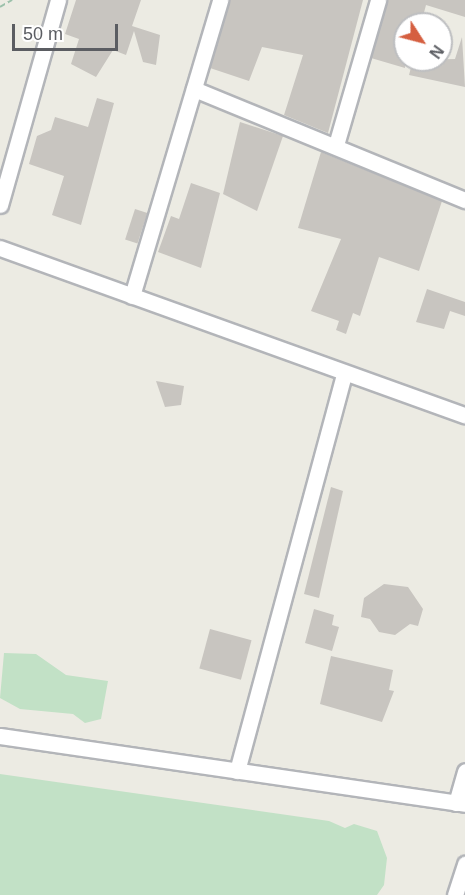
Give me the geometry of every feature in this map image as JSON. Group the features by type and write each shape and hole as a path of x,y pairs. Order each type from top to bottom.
{"street":[{"path":"0,205 58,0"},
{"path":"132,296 220,0"},
{"path":"336,145 378,0"},
{"path":"194,89 336,145 465,200"},
{"path":"0,248 344,375 465,415"},
{"path":"237,771 344,375"},
{"path":"0,736 460,803 465,771"},
{"path":"455,895 465,864"}],"path":[{"path":"0,7 12,0"}],"green space":[{"path":"4,653 36,654 66,675 108,681 101,719 85,723 73,714 20,709 0,698"},
{"path":"0,774 329,821 345,828 354,824 377,831 387,858 384,885 377,895 0,895"}],"building":[{"path":"76,0 141,0 132,26 160,35 156,65 143,62 134,31 126,55 113,50 96,77 71,64 79,39 65,34"},
{"path":"230,0 363,0 328,133 284,115 303,55 262,47 249,81 210,68"},
{"path":"387,0 465,0 465,17 426,5 424,12 393,12 393,64 371,58"},
{"path":"462,37 465,87 409,75 410,72 453,72 453,59 455,59"},
{"path":"97,98 114,103 81,225 52,215 64,176 29,164 37,136 51,130 55,117 88,127"},
{"path":"240,122 283,136 257,211 223,194"},
{"path":"321,152 442,201 419,271 379,257 360,316 353,313 346,334 336,330 339,321 311,311 341,239 298,228"},
{"path":"191,183 220,193 201,268 158,252 171,216 179,219"},
{"path":"135,209 147,213 137,243 125,239"},
{"path":"427,289 465,302 465,316 450,311 444,329 416,322"},
{"path":"156,381 184,386 181,405 165,407"},
{"path":"331,487 343,491 319,598 304,594"},
{"path":"384,584 408,587 423,609 418,626 410,624 395,635 379,632 370,619 361,617 364,598"},
{"path":"314,609 334,615 332,625 339,627 332,651 305,643"},
{"path":"210,629 252,640 241,680 199,669"},
{"path":"331,656 393,670 389,690 394,691 382,722 320,704"}]}
